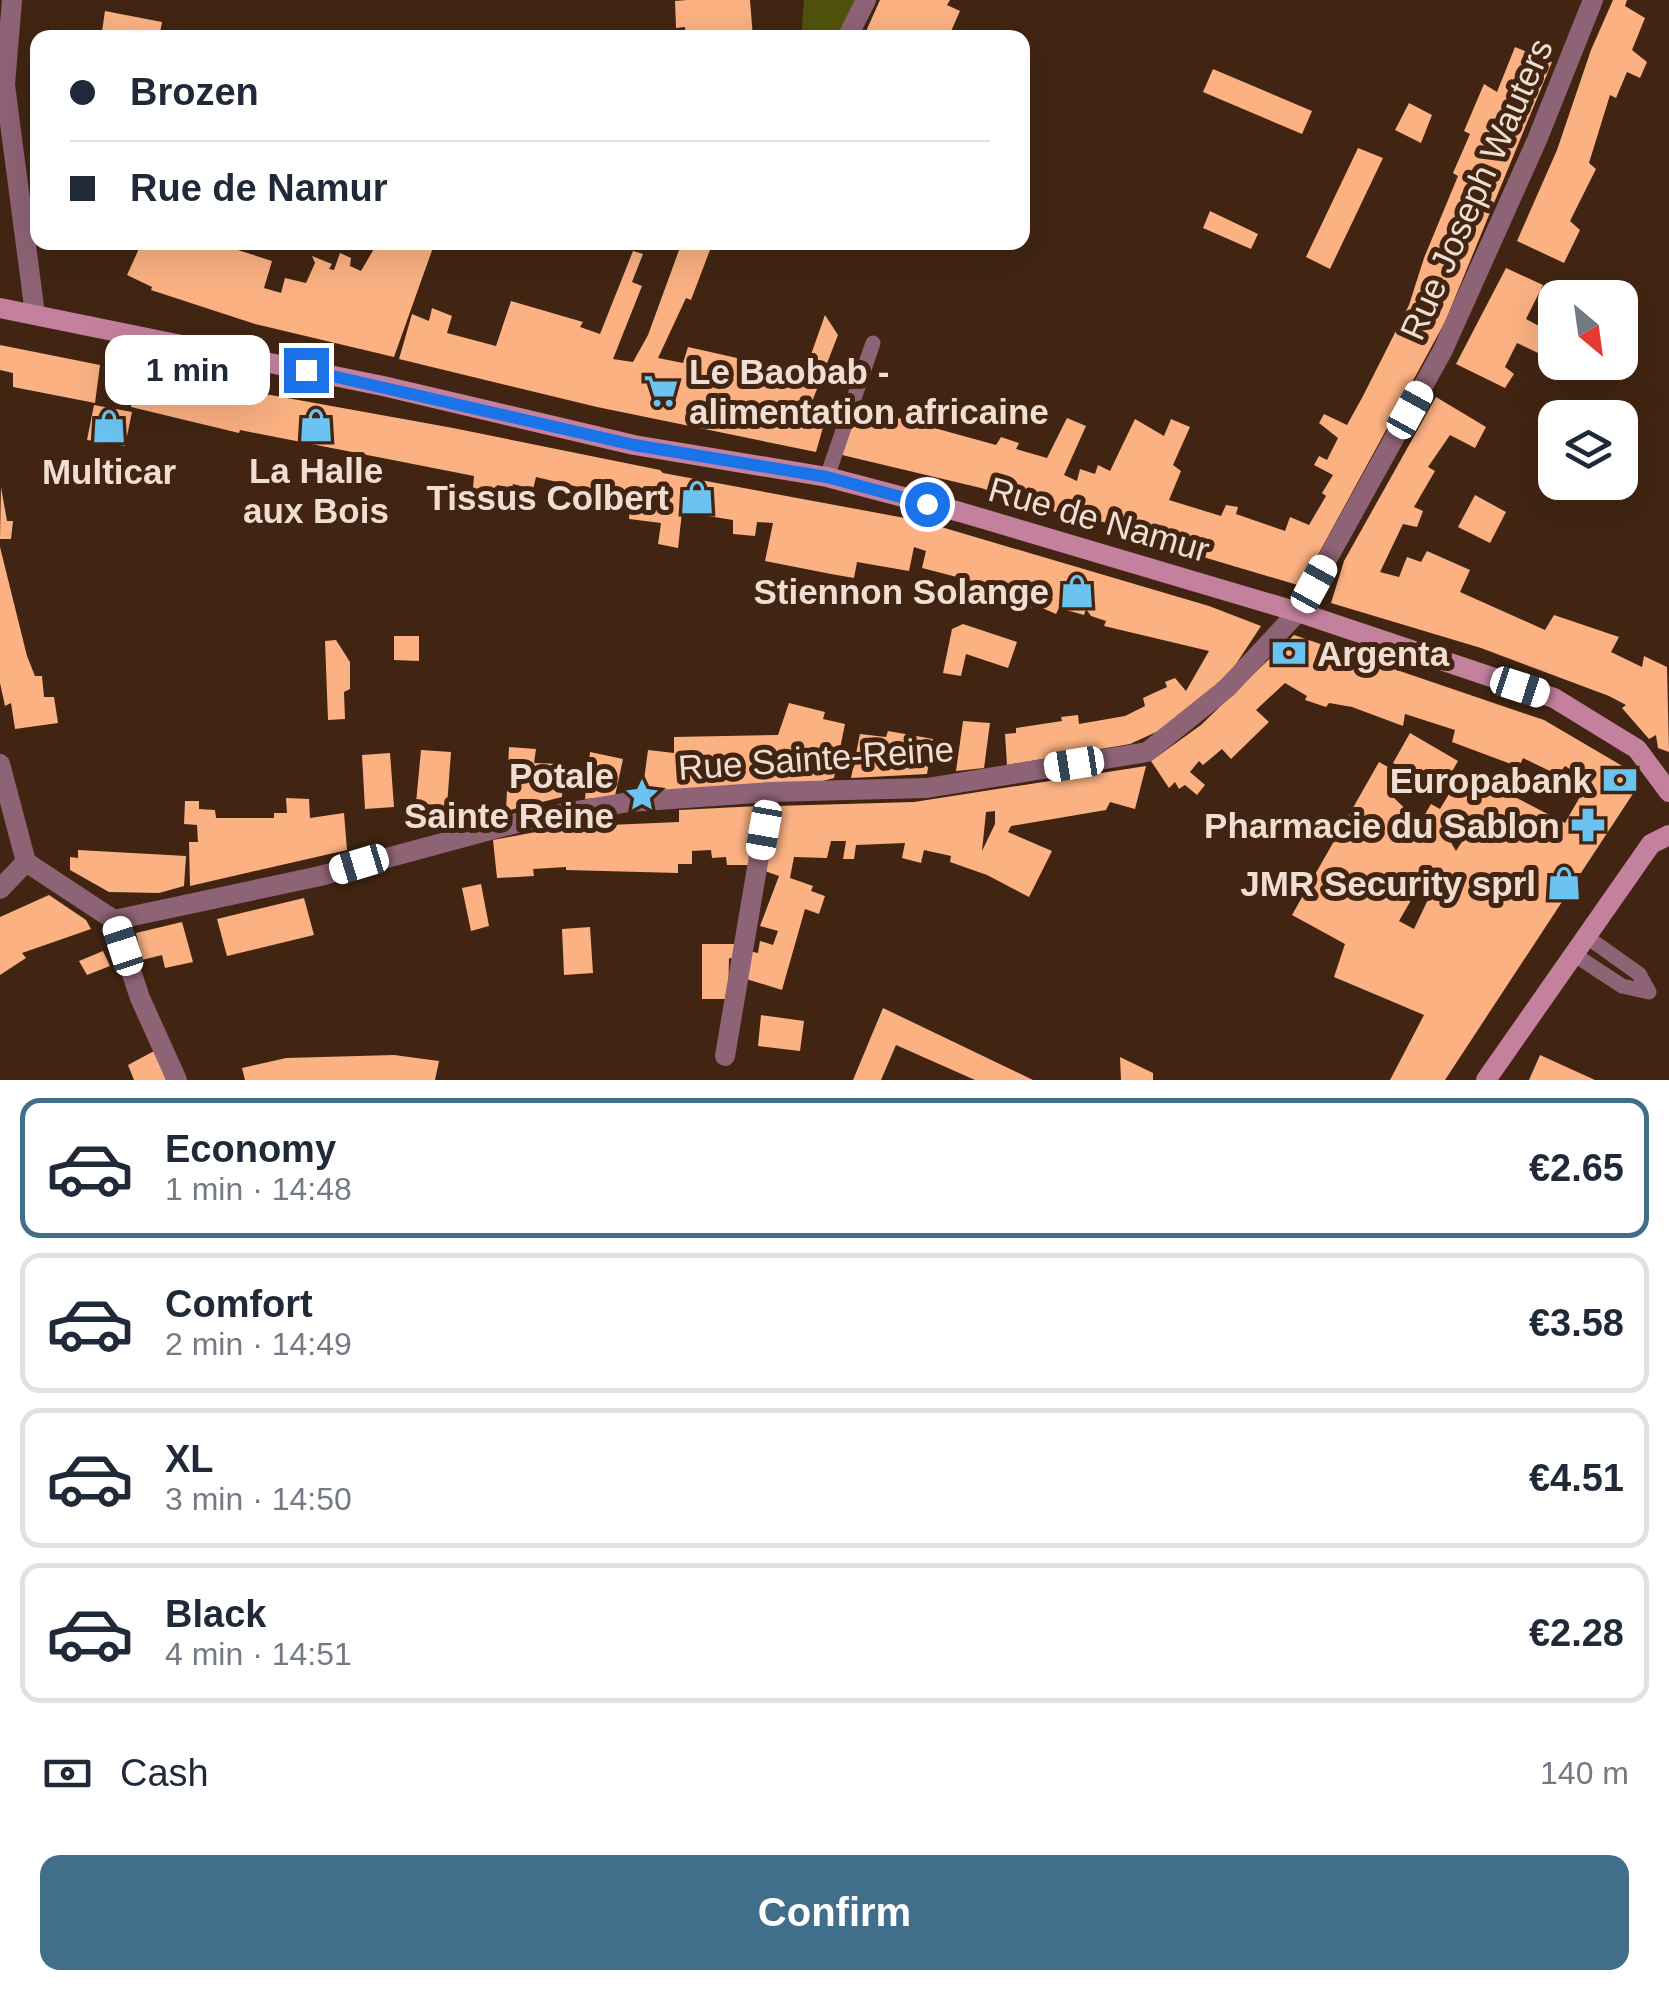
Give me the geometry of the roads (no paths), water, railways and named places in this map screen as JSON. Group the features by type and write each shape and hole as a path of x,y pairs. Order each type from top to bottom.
{"street":[{"path":"12,0 5,84 35,314"},
{"path":"852,30 866,0"},
{"name":"Rue Joseph Wauters","path":"1298,612 1442,350 1537,140 1593,0"},
{"name":"Rue de Namur","path":"0,308 383,386 634,445 827,477 960,512 1298,612 1554,698 1637,749 1666,781"},
{"name":"Rue Sainte-Reine","path":"114,920 320,876 534,818 628,802 770,792 927,788 1147,752 1227,688 1298,612"},
{"path":"0,764 26,862 114,920 140,998 176,1080"},
{"path":"725,1056 770,792"},
{"path":"1486,1080 1650,844 1669,835"},
{"path":"0,889 26,862"}],"lane":[{"path":"827,477 873,343"},
{"path":"1575,956 1622,986 1649,992 1638,974 1587,937"}],"place":[{"name":"Le Baobab - alimentation africaine","path":"661,391"},
{"name":"La Halle aux Bois","path":"316,425"},
{"name":"Multicar","path":"109,426"},
{"name":"Tissus Colbert","path":"697,497"},
{"name":"Stiennon Solange","path":"1077,591"},
{"name":"Argenta","path":"1289,653"},
{"name":"Europabank","path":"1620,780"},
{"name":"Potale Sainte Reine","path":"642,795"},
{"name":"Pharmacie du Sablon","path":"1588,825"},
{"name":"JMR Security sprl","path":"1564,883"}]}
